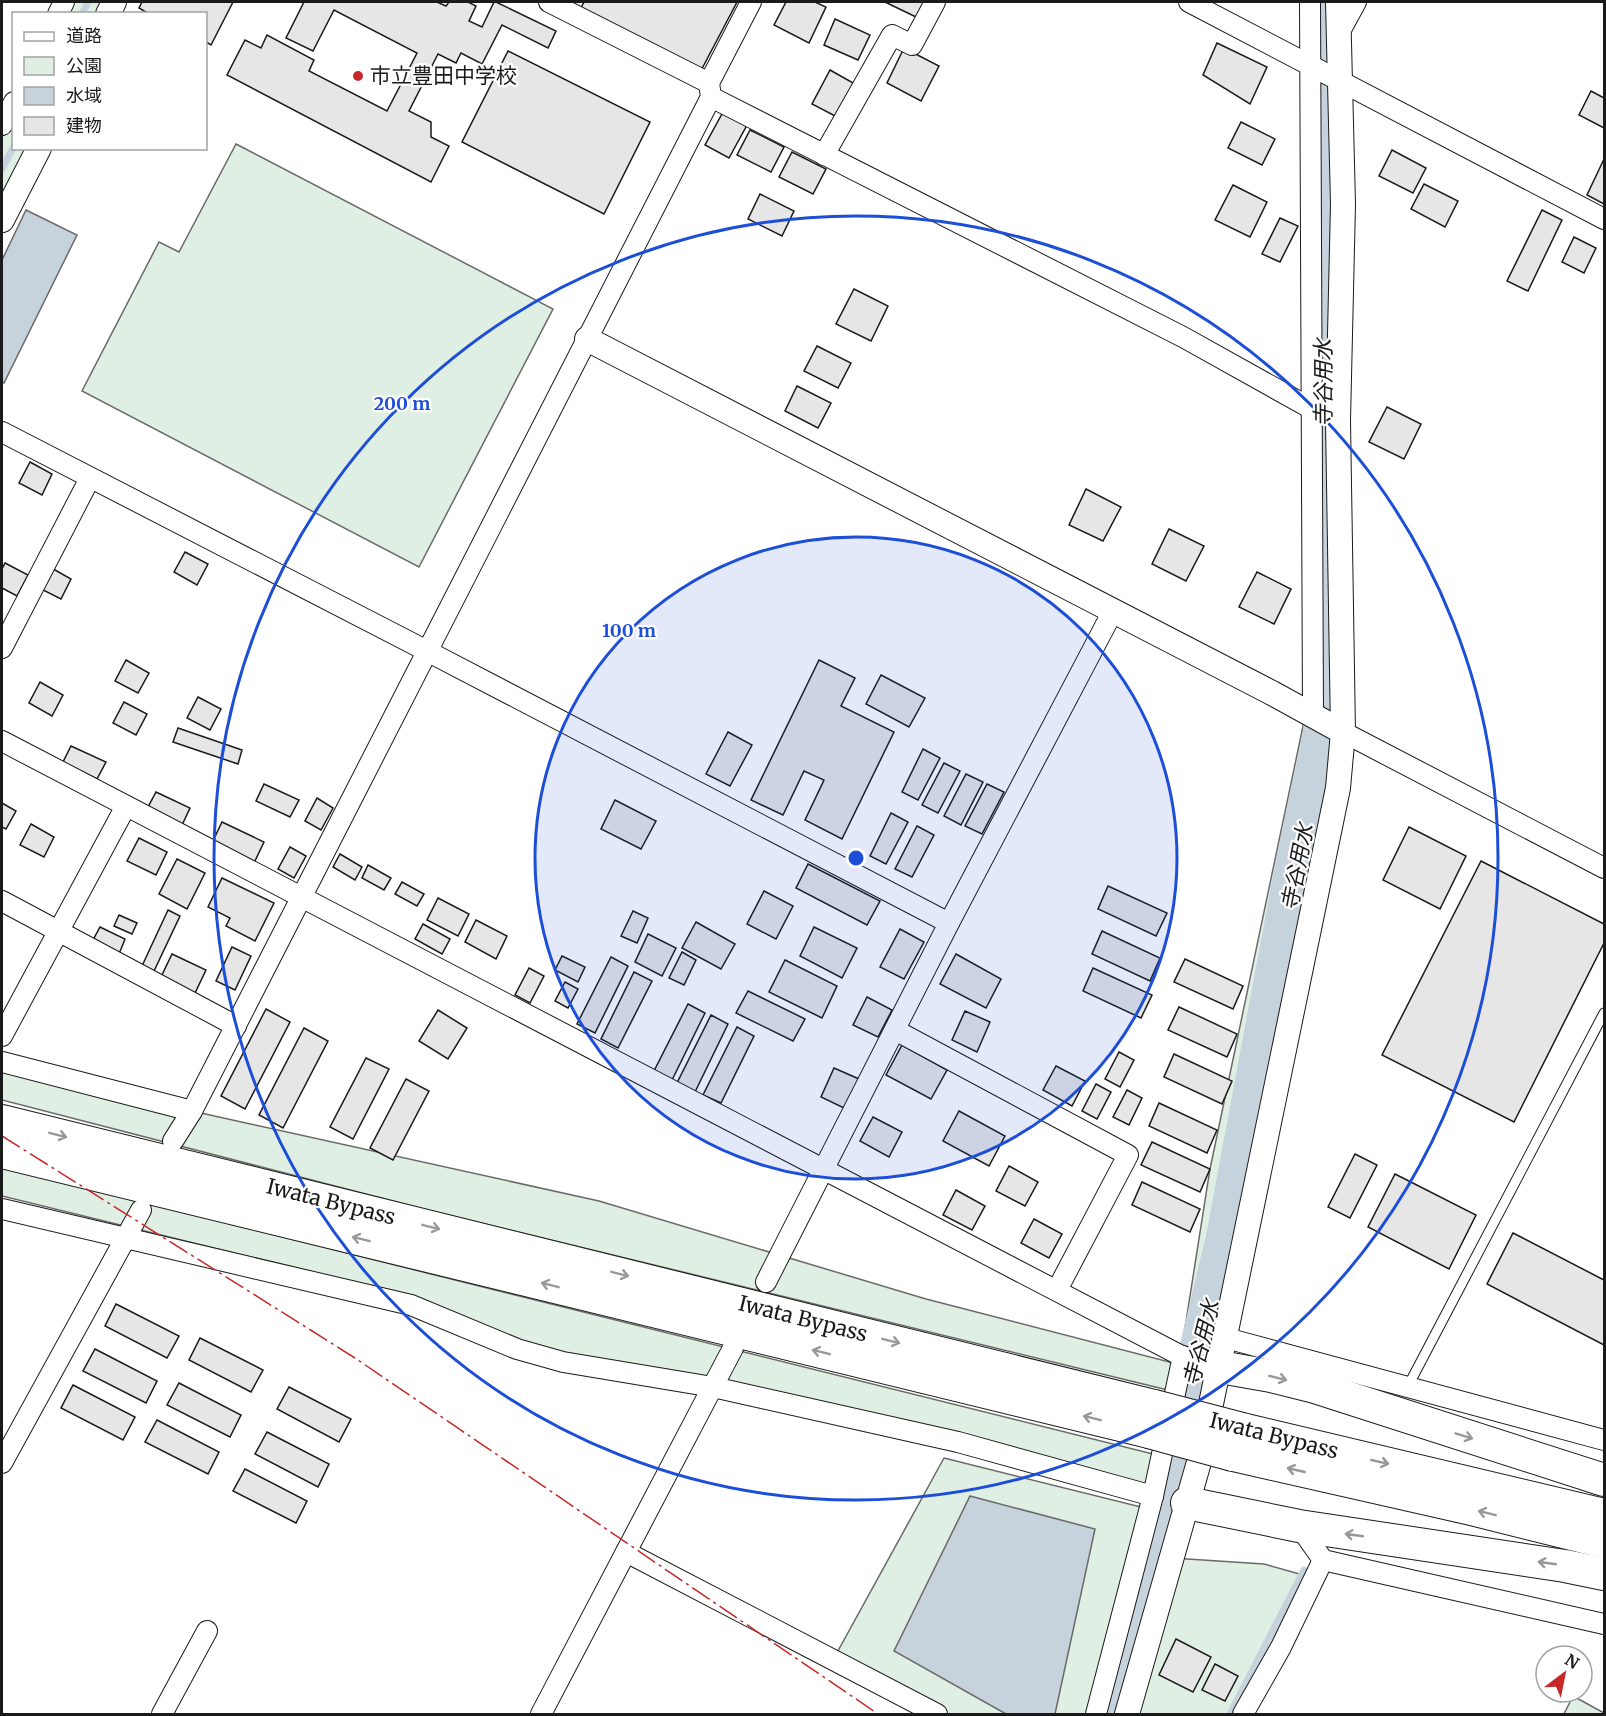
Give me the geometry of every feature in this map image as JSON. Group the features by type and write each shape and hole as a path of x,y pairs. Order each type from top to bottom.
{"highway":[{"name":"Iwata Bypass","path":"2,1121 1151,1419 1471,1509 1605,1542"},
{"name":"Iwata Bypass","path":"2,1152 1151,1419"},
{"path":"1207,1361 1315,1387 1605,1480"},
{"name":"Iwata Bypass","path":"1238,1442 1605,1515"},
{"path":"1187,1503 1299,1526 1605,1574"}],"street":[{"path":"549,2 824,155 1183,337 1325,416"},
{"path":"173,1141 192,1111 236,1026 587,339 751,2"},
{"path":"824,155 892,35 912,45 935,2"},
{"path":"1189,2 1605,219"},
{"path":"1127,1714 1200,1462 1207,1361 1338,788 1326,723 1325,416 1310,2"},
{"path":"1326,723 1325,416 1343,204 1338,2"},
{"path":"1338,35 1356,2"},
{"path":"2,125 12,106"},
{"path":"2,220 38,150"},
{"path":"587,339 1605,868"},
{"path":"2,432 949,923"},
{"path":"2,648 90,478"},
{"path":"766,1282 949,923 1113,611"},
{"path":"2,741 1057,1290 1207,1361 1407,1388 1605,1440"},
{"path":"2,1036 126,806"},
{"path":"2,901 236,1026"},
{"path":"895,1030 1128,1155 1057,1290"},
{"path":"2,1062 192,1111"},
{"path":"2,1209 411,1305 517,1349 563,1362 713,1387 958,1442 1153,1496"},
{"path":"2,1463 141,1210"},
{"path":"541,1714 733,1348"},
{"path":"1096,1714 1153,1496 1207,1361"},
{"path":"1299,1526 1323,1560 1605,1624"},
{"path":"626,1552 936,1714"},
{"path":"1243,1714 1281,1647 1323,1560"},
{"path":"162,1714 207,1631"}],"lane":[{"path":"1407,1388 1605,1013"}],"green space":[{"path":"65,2 116,2 110,12 59,12"},
{"path":"1310,2 1339,2 1343,732 1226,1338 1184,1334 1210,1169 1306,712"},
{"path":"12,105 12,150 38,150 2,220 2,127"},
{"path":"236,144 553,309 419,567 82,391 159,242 179,252"},
{"path":"2,1062 192,1111 599,1201 926,1299 1181,1365 1176,1392 424,1209 2,1100"},
{"path":"2,1167 1161,1456 1153,1496 563,1362 386,1290 2,1196"},
{"path":"944,1458 1149,1509 1088,1714 937,1714 833,1660"},
{"path":"1172,1558 1264,1564 1314,1578 1243,1714 1132,1714"},
{"path":"1569,1704 1588,1704 1604,1713 1604,1714 1564,1714"}],"water":[{"path":"26,210 77,235 4,383 2,382 2,260"},
{"path":"970,1496 1095,1529 1055,1714 1006,1714 894,1651"}],"building":[{"path":"142,2 233,2 211,45 207,43 207,12 146,12 139,8"},
{"path":"304,2 437,2 446,6 449,2 468,2 476,6 469,21 482,27 496,2 556,31 548,48 502,25 482,64 461,53 456,63 438,54 409,111 431,122 431,137 449,146 431,182 227,75 245,40 261,48 267,35 314,60 309,71 387,111 417,53 334,10 313,51 286,38"},
{"path":"584,2 737,2 696,80 576,18"},
{"path":"786,2 815,2 826,7 809,43 774,25"},
{"path":"885,2 924,2 916,17"},
{"path":"835,19 870,35 858,60 824,45"},
{"path":"1217,43 1267,67 1250,104 1203,75"},
{"path":"904,48 939,66 921,101 887,83"},
{"path":"508,51 650,122 604,214 462,142"},
{"path":"830,70 855,84 837,117 812,104"},
{"path":"1591,91 1604,98 1604,128 1579,115"},
{"path":"723,112 747,125 729,158 705,145"},
{"path":"1241,122 1275,139 1262,165 1228,148"},
{"path":"750,130 784,147 771,172 737,155"},
{"path":"1392,150 1426,168 1413,193 1379,176"},
{"path":"792,152 826,169 813,194 779,177"},
{"path":"1604,159 1604,204 1587,195"},
{"path":"1424,184 1458,201 1445,227 1411,209"},
{"path":"1233,185 1267,202 1250,237 1215,220"},
{"path":"760,194 794,211 782,236 748,219"},
{"path":"1542,210 1562,220 1528,291 1507,281"},
{"path":"1280,218 1298,226 1280,262 1262,254"},
{"path":"1574,237 1596,248 1584,273 1562,262"},
{"path":"854,289 888,306 871,341 836,324"},
{"path":"817,346 851,363 838,388 804,371"},
{"path":"797,386 831,403 818,428 785,411"},
{"path":"1387,407 1421,424 1404,459 1369,442"},
{"path":"30,462 52,474 42,495 19,483"},
{"path":"1086,489 1121,507 1103,541 1069,525"},
{"path":"1169,529 1204,546 1186,581 1152,564"},
{"path":"185,552 208,564 197,585 174,572"},
{"path":"5,563 28,575 17,596 2,588 2,569"},
{"path":"48,566 71,579 61,599 37,587"},
{"path":"1257,572 1291,589 1274,624 1239,607"},
{"path":"126,660 149,673 138,693 115,681"},
{"path":"819,660 855,678 841,706 894,732 842,839 805,820 824,780 804,771 783,815 751,800"},
{"path":"881,675 925,698 909,727 866,704"},
{"path":"40,682 63,695 52,716 29,703"},
{"path":"198,697 221,709 210,730 187,718"},
{"path":"124,702 147,714 136,735 113,723"},
{"path":"178,728 242,750 238,764 173,742"},
{"path":"728,732 752,745 730,786 706,774"},
{"path":"71,746 106,762 97,779 63,762"},
{"path":"923,749 940,758 918,800 902,792"},
{"path":"944,763 960,771 938,813 922,805"},
{"path":"966,774 983,782 961,825 944,816"},
{"path":"264,784 299,800 290,817 256,801"},
{"path":"987,784 1004,792 982,834 965,826"},
{"path":"156,792 190,808 182,825 147,809"},
{"path":"317,798 333,808 321,830 305,821"},
{"path":"615,800 656,821 641,849 601,829"},
{"path":"2,803 16,811 6,829 2,827"},
{"path":"891,813 908,822 886,864 870,856"},
{"path":"222,822 264,842 254,863 212,843"},
{"path":"31,824 54,837 44,857 20,845"},
{"path":"917,826 934,835 912,877 895,869"},
{"path":"1409,827 1466,856 1440,909 1383,880"},
{"path":"139,838 167,852 156,875 127,861"},
{"path":"290,847 306,856 294,878 278,869"},
{"path":"340,854 362,867 355,880 333,867"},
{"path":"177,859 205,873 187,909 159,894"},
{"path":"1481,861 1604,924 1604,943 1514,1122 1382,1055"},
{"path":"808,864 880,901 867,925 796,888"},
{"path":"368,865 391,878 384,890 362,878"},
{"path":"222,878 274,903 255,941 226,926 230,918 208,907"},
{"path":"402,882 424,894 417,906 395,894"},
{"path":"1108,886 1167,913 1156,936 1098,909"},
{"path":"764,891 793,906 776,939 747,924"},
{"path":"438,898 469,914 458,936 427,920"},
{"path":"168,910 180,916 154,971 142,966"},
{"path":"633,911 648,918 637,943 621,936"},
{"path":"119,915 137,923 132,934 114,926"},
{"path":"476,920 507,936 496,959 465,942"},
{"path":"696,922 735,944 721,969 682,948"},
{"path":"423,924 450,939 442,954 415,939"},
{"path":"100,927 125,939 119,954 93,940"},
{"path":"814,927 857,948 842,978 800,956"},
{"path":"900,929 924,942 904,979 880,967"},
{"path":"1102,931 1160,958 1150,981 1092,954"},
{"path":"648,934 676,948 662,976 635,962"},
{"path":"232,947 251,956 235,990 216,981"},
{"path":"682,952 696,960 684,985 669,978"},
{"path":"172,954 206,970 195,993 161,977"},
{"path":"956,954 1001,979 986,1008 940,984"},
{"path":"562,956 585,967 578,982 555,970"},
{"path":"611,957 628,966 595,1033 577,1024"},
{"path":"1185,959 1243,986 1233,1009 1174,982"},
{"path":"785,960 837,986 822,1018 769,992"},
{"path":"529,968 544,976 530,1003 515,995"},
{"path":"1093,968 1152,995 1141,1018 1083,991"},
{"path":"634,972 652,981 618,1048 601,1039"},
{"path":"565,982 578,989 568,1008 555,1001"},
{"path":"748,991 805,1019 793,1041 736,1013"},
{"path":"867,997 892,1010 878,1037 853,1025"},
{"path":"688,1004 705,1013 672,1080 654,1071"},
{"path":"1179,1007 1237,1034 1227,1057 1168,1030"},
{"path":"266,1009 290,1022 245,1109 221,1096"},
{"path":"438,1010 467,1028 448,1059 419,1041"},
{"path":"965,1011 990,1022 977,1052 952,1040"},
{"path":"711,1015 728,1024 695,1092 677,1083"},
{"path":"737,1027 754,1036 721,1103 703,1095"},
{"path":"304,1028 328,1041 283,1128 259,1115"},
{"path":"902,1045 947,1070 931,1099 886,1075"},
{"path":"1119,1052 1134,1060 1120,1087 1105,1079"},
{"path":"1174,1054 1232,1081 1222,1104 1164,1077"},
{"path":"366,1058 389,1069 353,1139 330,1127"},
{"path":"1056,1066 1085,1081 1072,1106 1043,1090"},
{"path":"834,1068 859,1079 846,1109 821,1097"},
{"path":"406,1079 429,1091 393,1160 370,1148"},
{"path":"1096,1084 1111,1092 1097,1119 1082,1111"},
{"path":"1127,1090 1142,1098 1129,1125 1113,1117"},
{"path":"1159,1103 1217,1130 1207,1153 1149,1126"},
{"path":"959,1111 1005,1136 989,1166 943,1141"},
{"path":"873,1117 902,1132 889,1157 860,1141"},
{"path":"1152,1142 1210,1169 1200,1192 1141,1165"},
{"path":"1355,1154 1377,1165 1350,1218 1328,1207"},
{"path":"1009,1166 1038,1182 1025,1206 996,1191"},
{"path":"1395,1174 1476,1215 1449,1269 1368,1227"},
{"path":"1142,1182 1200,1209 1190,1232 1132,1205"},
{"path":"956,1190 985,1206 972,1230 943,1215"},
{"path":"1034,1219 1062,1234 1049,1258 1021,1243"},
{"path":"1513,1233 1604,1280 1604,1345 1487,1284"},
{"path":"116,1304 179,1336 167,1358 105,1326"},
{"path":"200,1338 263,1370 251,1392 189,1360"},
{"path":"95,1349 157,1381 146,1403 83,1371"},
{"path":"179,1383 241,1415 230,1437 167,1405"},
{"path":"73,1385 135,1417 123,1440 61,1408"},
{"path":"289,1387 351,1419 339,1442 277,1409"},
{"path":"157,1420 219,1452 208,1474 145,1442"},
{"path":"267,1432 329,1464 318,1487 255,1454"},
{"path":"245,1469 307,1501 296,1523 233,1491"},
{"path":"1176,1639 1211,1657 1193,1692 1159,1675"},
{"path":"1215,1664 1238,1676 1225,1701 1202,1690"}],"waterway":[{"path":"83,12 88,2"},
{"name":"寺谷用水","path":"1111,1714 1225,1240 1296,859 1322,737 1325,705 1324,2"},
{"path":"2,169 12,150"},
{"path":"1230,1714 1304,1570"}],"power":[{"path":"2,1136 355,1358 878,1714"}],"place":[{"name":"市立豊田中学校","path":"358,76"}]}
